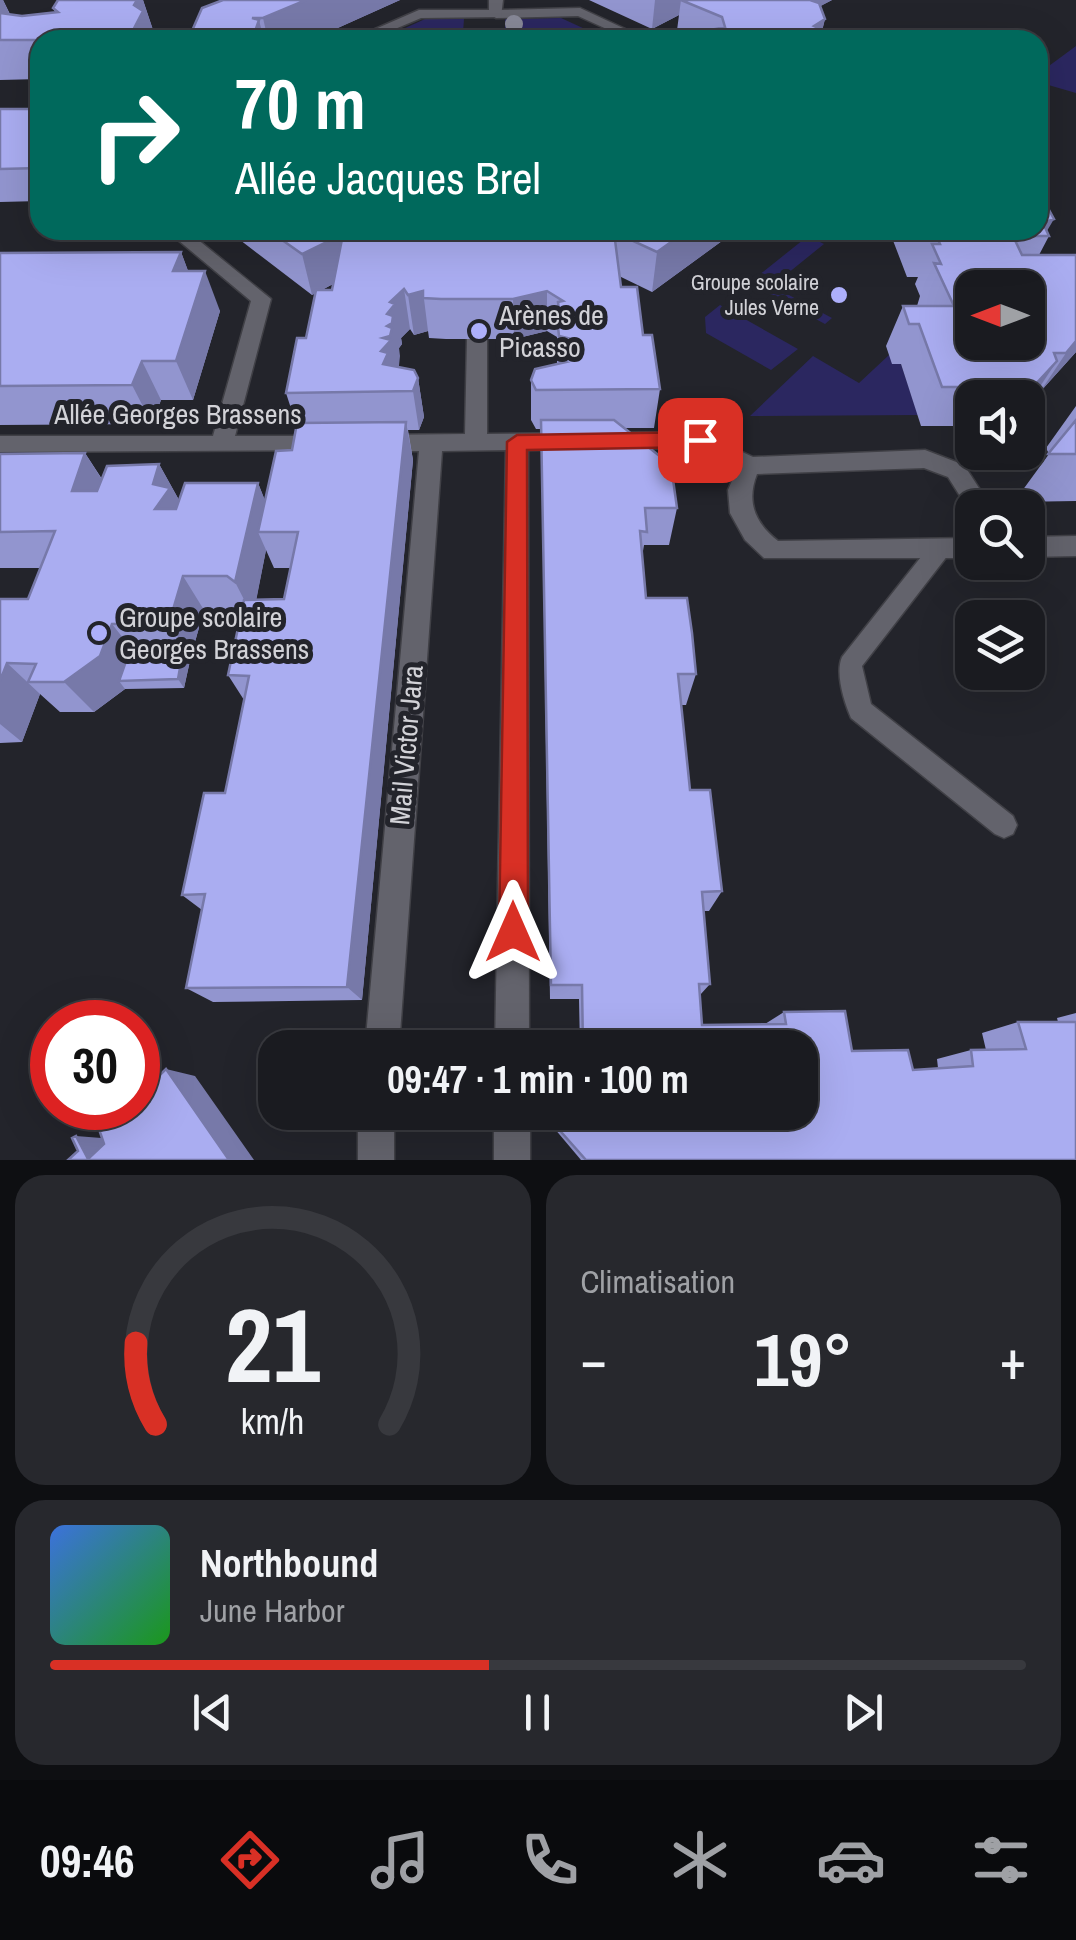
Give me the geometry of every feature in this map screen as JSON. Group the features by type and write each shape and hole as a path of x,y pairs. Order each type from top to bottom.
{"street":[{"path":"381,30 419,14 496,7"},
{"path":"187,240 261,299 222,444"},
{"path":"476,443 477,339"},
{"name":"Allée Georges Brassens","path":"0,444 700,440 750,466"},
{"path":"512,1030 517,442"},
{"name":"Mail Victor Jara","path":"383,1030 431,443"},
{"path":"955,544 773,551 756,540 739,507 740,480 750,466 925,458 956,472 968,490"},
{"path":"1045,547 1076,546"},
{"path":"376,1130 376,1160"},
{"path":"512,1130 512,1160"}],"lane":[{"path":"496,7 580,12 620,30"},
{"path":"955,549 850,664 860,710 1004,824"}],"shaded area":[{"path":"561,18 587,30 505,30 505,19"},
{"path":"425,19 464,19 463,30 401,30"},
{"path":"1076,46 1076,93 1048,85 1048,67"},
{"path":"803,240 816,240 824,244 772,286 832,318 825,324 749,283"},
{"path":"720,305 798,349 771,370 706,333 705,317"},
{"path":"889,355 901,364 918,415 750,416 813,356 859,383"}],"building":[{"path":"58,0 137,0 134,5 143,11 133,30 30,30 30,40 0,40 0,13 22,16 58,12 53,8"},
{"path":"223,0 306,0 263,18 252,18 259,20 256,30 192,30 202,8"},
{"path":"681,0 810,0 819,3 825,19 814,26 823,30 715,30 725,27 722,17"},
{"path":"0,109 30,109 30,168 0,169"},
{"path":"282,240 331,240 302,254"},
{"path":"342,240 615,240 621,287 637,287 643,335 652,335 660,389 536,390 531,380 535,369 566,362 560,360 559,354 568,350 559,348 559,342 567,338 559,336 558,327 566,324 557,322 565,312 559,310 558,302 563,301 547,291 513,299 441,299 423,298 423,291 408,295 404,289 390,302 395,304 387,314 393,316 387,326 392,328 390,336 383,338 391,340 381,351 388,353 383,364 414,370 418,378 413,391 286,393 297,338 306,338 316,290 332,290"},
{"path":"631,240 674,240 657,252"},
{"path":"938,240 1015,240 1022,255 1076,255 1076,341 1066,353 1054,353 1057,361 1039,380 955,380 955,387 942,387 919,324 909,324 903,306 954,306 934,263 941,264 932,244 940,244"},
{"path":"181,252 173,271 205,271 176,361 142,361 132,385 0,386 0,253"},
{"path":"541,420 614,420 671,465 677,508 645,508 647,532 640,531 646,598 687,598 692,633 696,674 678,674 690,790 710,790 722,891 702,892 710,984 699,984 702,1025 786,1024 784,1012 845,1011 852,1051 908,1050 913,1070 973,1066 971,1050 1026,1049 1018,1022 1076,1022 1076,1160 586,1160 559,1130 818,1130 818,1030 583,1030 582,985 551,985"},
{"path":"1076,420 1076,454 1048,454"},
{"path":"406,422 347,987 186,988 205,894 182,895 204,793 225,793 249,676 228,675 244,600 284,599 298,532 258,532 276,451 292,450 297,423"},
{"name":"Groupe scolaire Georges Brassens","path":"85,453 72,491 97,491 107,466 159,464 153,484 170,488 155,509 176,509 185,483 258,483 235,582 227,576 183,576 169,623 112,624 100,656 64,682 28,682 36,664 7,663 0,681 0,599 28,599 55,531 0,532 0,454"},
{"path":"184,646 178,679 119,681 131,647"},
{"path":"166,1069 229,1160 68,1160 78,1151 72,1138 76,1136 88,1159 104,1144 102,1130 160,1130 160,1075"}],"place":[{"name":"Groupe scolaire Jules Verne","path":"839,295"},
{"name":"Arènes de Picasso","path":"479,331"},
{"name":"Groupe scolaire Georges Brassens","path":"99,633"}],"route":[{"path":"513,932 517,442 700,440"}]}
